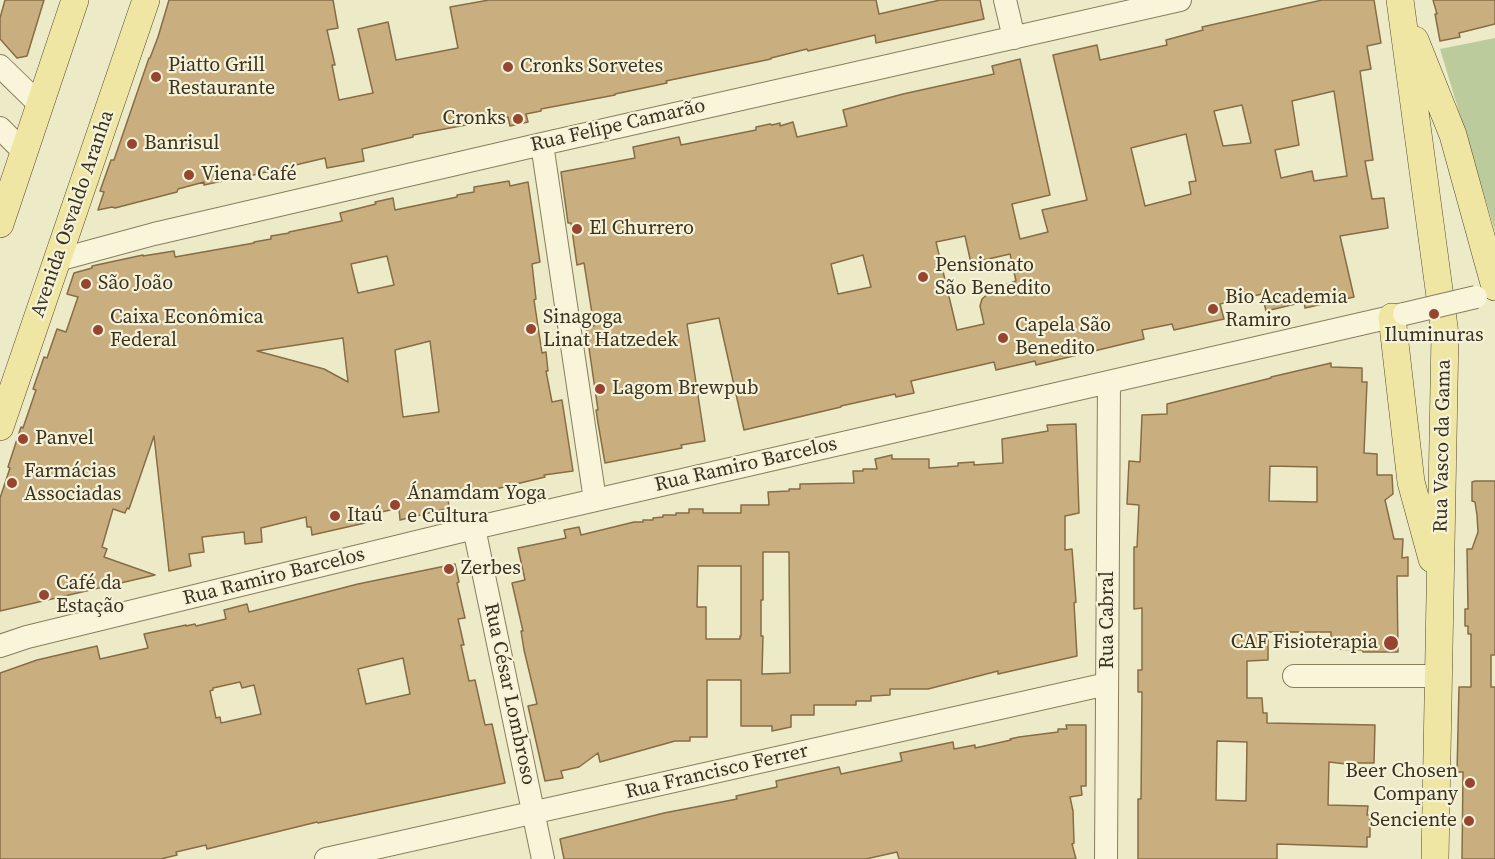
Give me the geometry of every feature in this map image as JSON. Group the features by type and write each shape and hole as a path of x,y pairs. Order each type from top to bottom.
{"main road":[{"path":"0,224 75,0"},
{"name":"Avenida Osvaldo Aranha","path":"0,428 146,0"},
{"path":"1400,2 1453,135 1489,292"},
{"name":"Rua Vasco da Gama","path":"1400,2 1445,334 1435,859"},
{"path":"1398,315 1411,482 1440,589"}],"street":[{"path":"1005,0 1014,38"},
{"name":"Rua Felipe Camarão","path":"58,260 154,234 542,144 1180,0"},
{"path":"0,66 40,105"},
{"path":"0,128 24,152"},
{"path":"542,144 595,500"},
{"name":"Rua Ramiro Barcelos","path":"0,646 27,637 474,528 1489,292"},
{"name":"Rua Cabral","path":"1106,859 1109,382"},
{"name":"Rua César Lombroso","path":"474,528 543,859"},
{"path":"1294,676 1438,676"},
{"name":"Rua Francisco Ferrer","path":"326,859 1107,684"}],"green space":[{"path":"1495,38 1495,231 1440,49"}],"building":[{"path":"5,0 44,0 27,56 17,58 0,39 0,18"},
{"path":"169,0 333,0 338,28 327,30 335,65 332,65 339,100 373,93 358,29 388,22 396,60 458,48 450,7 489,0 876,0 879,14 940,0 980,0 984,19 876,43 875,35 666,81 667,83 615,95 541,109 541,111 526,114 528,122 510,126 508,117 413,135 413,137 362,149 364,161 327,168 325,158 245,177 204,185 204,182 178,189 177,192 115,208 98,210 104,192 100,191 111,160 114,160"},
{"path":"1322,0 1374,0 1381,43 1367,46 1371,69 1360,71 1373,160 1365,161 1372,199 1384,198 1388,228 1340,236 1354,297 1305,308 1304,302 1266,311 1262,294 1220,304 1224,319 1174,330 1172,324 1142,330 1144,339 1036,365 1035,361 996,370 994,362 911,381 914,393 896,397 895,394 744,430 719,318 687,324 705,441 681,445 682,448 605,463 586,327 594,326 584,263 577,265 571,223 568,223 561,172 635,158 633,147 679,137 681,145 756,130 756,127 770,124 780,123 780,126 793,122 797,137 847,126 843,110 994,74 992,66 1020,59 1050,195 1012,204 1020,239 1048,232 1042,210 1087,200 1053,55 1097,45 1100,60 1167,45 1166,40 1203,30 1202,27","holes":["1334,91 1347,176 1314,181 1312,171 1281,178 1275,150 1299,145 1292,101","1242,105 1251,143 1223,146 1214,111","1186,134 1196,181 1189,182 1191,194 1145,206 1131,148","965,236 971,263 1010,254 1016,281 1007,284 1008,289 989,293 982,299 980,306 984,324 957,330 936,242","863,255 871,287 838,294 831,264"]},
{"path":"1433,0 1495,0 1495,24 1459,33 1460,37 1440,41"},
{"path":"509,181 510,186 528,182 540,262 532,264 536,299 534,300 542,353 546,352 548,371 546,371 552,402 562,400 573,471 544,475 545,477 467,496 448,498 449,508 400,520 399,508 364,516 365,523 312,535 311,527 307,527 306,517 261,528 262,542 245,544 244,532 202,537 204,552 189,554 191,566 169,571 154,436 129,509 127,508 125,513 113,509 102,547 107,549 104,557 155,575 0,611 0,498 21,427 23,428 36,390 33,389 44,357 47,358 57,329 66,332 78,297 67,294 74,273 92,268 92,266 143,255 174,251 175,257 254,243 271,239 271,236 342,221 340,213 376,204 375,202 393,198 395,210 457,197 457,195 474,192 474,187","holes":["387,256 394,285 358,293 351,264","343,338 348,382 324,369 257,351","430,341 439,412 403,417 395,350"]},
{"path":"1331,363 1331,367 1362,368 1362,382 1367,382 1364,453 1377,454 1377,475 1392,475 1393,494 1385,500 1394,539 1403,539 1402,558 1408,557 1408,576 1397,576 1398,652 1331,649 1331,632 1268,632 1268,660 1247,661 1247,698 1262,698 1263,713 1267,713 1267,723 1375,725 1374,763 1329,762 1328,805 1368,806 1370,837 1367,837 1367,847 1277,844 1277,859 1138,859 1142,692 1138,692 1138,670 1142,670 1142,608 1134,609 1134,547 1137,547 1139,505 1127,504 1129,461 1140,462 1142,415 1167,414 1167,404","holes":["1270,466 1317,467 1317,502 1269,501","1217,741 1247,742 1246,801 1216,800"]},
{"path":"1076,424 1079,513 1065,516 1065,550 1072,549 1077,656 998,674 998,671 928,689 890,689 890,695 871,696 871,701 856,701 856,705 814,705 814,715 791,715 791,727 772,731 772,726 741,726 741,680 707,680 707,737 690,737 690,741 675,741 600,762 598,753 579,767 561,771 563,778 545,781 528,706 537,704 524,650 521,631 523,631 512,583 525,580 518,548 566,538 564,530 579,527 581,535 634,522 643,522 643,520 653,520 663,515 689,513 689,509 703,509 703,513 741,513 741,505 769,505 768,492 800,489 800,484 854,483 853,471 877,469 875,459 892,455 892,459 929,459 929,468 958,466 958,463 974,462 974,465 1003,463 1002,439 1048,431 1047,425","holes":["763,552 789,552 790,673 762,674","698,566 741,566 740,639 706,639 706,607 697,607"]},
{"path":"1495,481 1495,655 1491,655 1491,687 1495,687 1495,859 1462,859 1463,772 1457,772 1459,687 1471,687 1471,634 1468,634 1468,626 1465,626 1465,609 1468,609 1467,549 1472,549 1478,532 1475,502 1472,501 1472,482"},
{"path":"455,564 465,618 458,619 464,645 461,645 469,681 475,680 485,725 492,724 505,783 317,822 207,849 206,845 176,852 177,855 161,859 0,859 0,673 37,660 97,646 100,659 148,648 144,634 226,619 224,610 247,604 249,612 358,584","holes":["403,658 410,694 366,704 358,669","240,682 242,688 254,685 261,714 221,723 220,717 216,718 210,691 213,688"]},
{"path":"1066,725 1086,725 1086,786 1081,786 1082,795 1070,797 1073,811 1074,843 1072,844 1076,859 899,859 897,852 866,859 564,859 560,839 664,813 737,799 736,796 777,787 776,781 839,767 841,774 902,761 900,753 953,742 954,749 975,745 975,748 1019,737 1058,732 1058,729 1067,729"}],"place":[{"name":"Cronks Sorvetes","path":"508,67"},
{"name":"Piatto Grill Restaurante","path":"156,77"},
{"name":"Cronks","path":"518,119"},
{"name":"Banrisul","path":"132,144"},
{"name":"Viena Café","path":"189,175"},
{"name":"El Churrero","path":"577,229"},
{"name":"Pensionato São Benedito","path":"923,277"},
{"name":"São João","path":"86,284"},
{"name":"Bio Academia Ramiro","path":"1213,309"},
{"name":"Iluminuras","path":"1434,314"},
{"name":"Sinagoga Linat Hatzedek","path":"531,329"},
{"name":"Caixa Econômica Federal","path":"98,330"},
{"name":"Capela São Benedito","path":"1003,338"},
{"name":"Lagom Brewpub","path":"600,389"},
{"name":"Panvel","path":"23,439"},
{"name":"Farmácias Associadas","path":"12,483"},
{"name":"Ánamdam Yoga e Cultura","path":"395,505"},
{"name":"Itaú","path":"335,516"},
{"name":"Zerbes","path":"449,569"},
{"name":"Café da Estação","path":"44,595"},
{"name":"CAF Fisioterapia","path":"1391,643"},
{"name":"Beer Chosen Company","path":"1470,783"},
{"name":"Senciente","path":"1469,821"}]}
